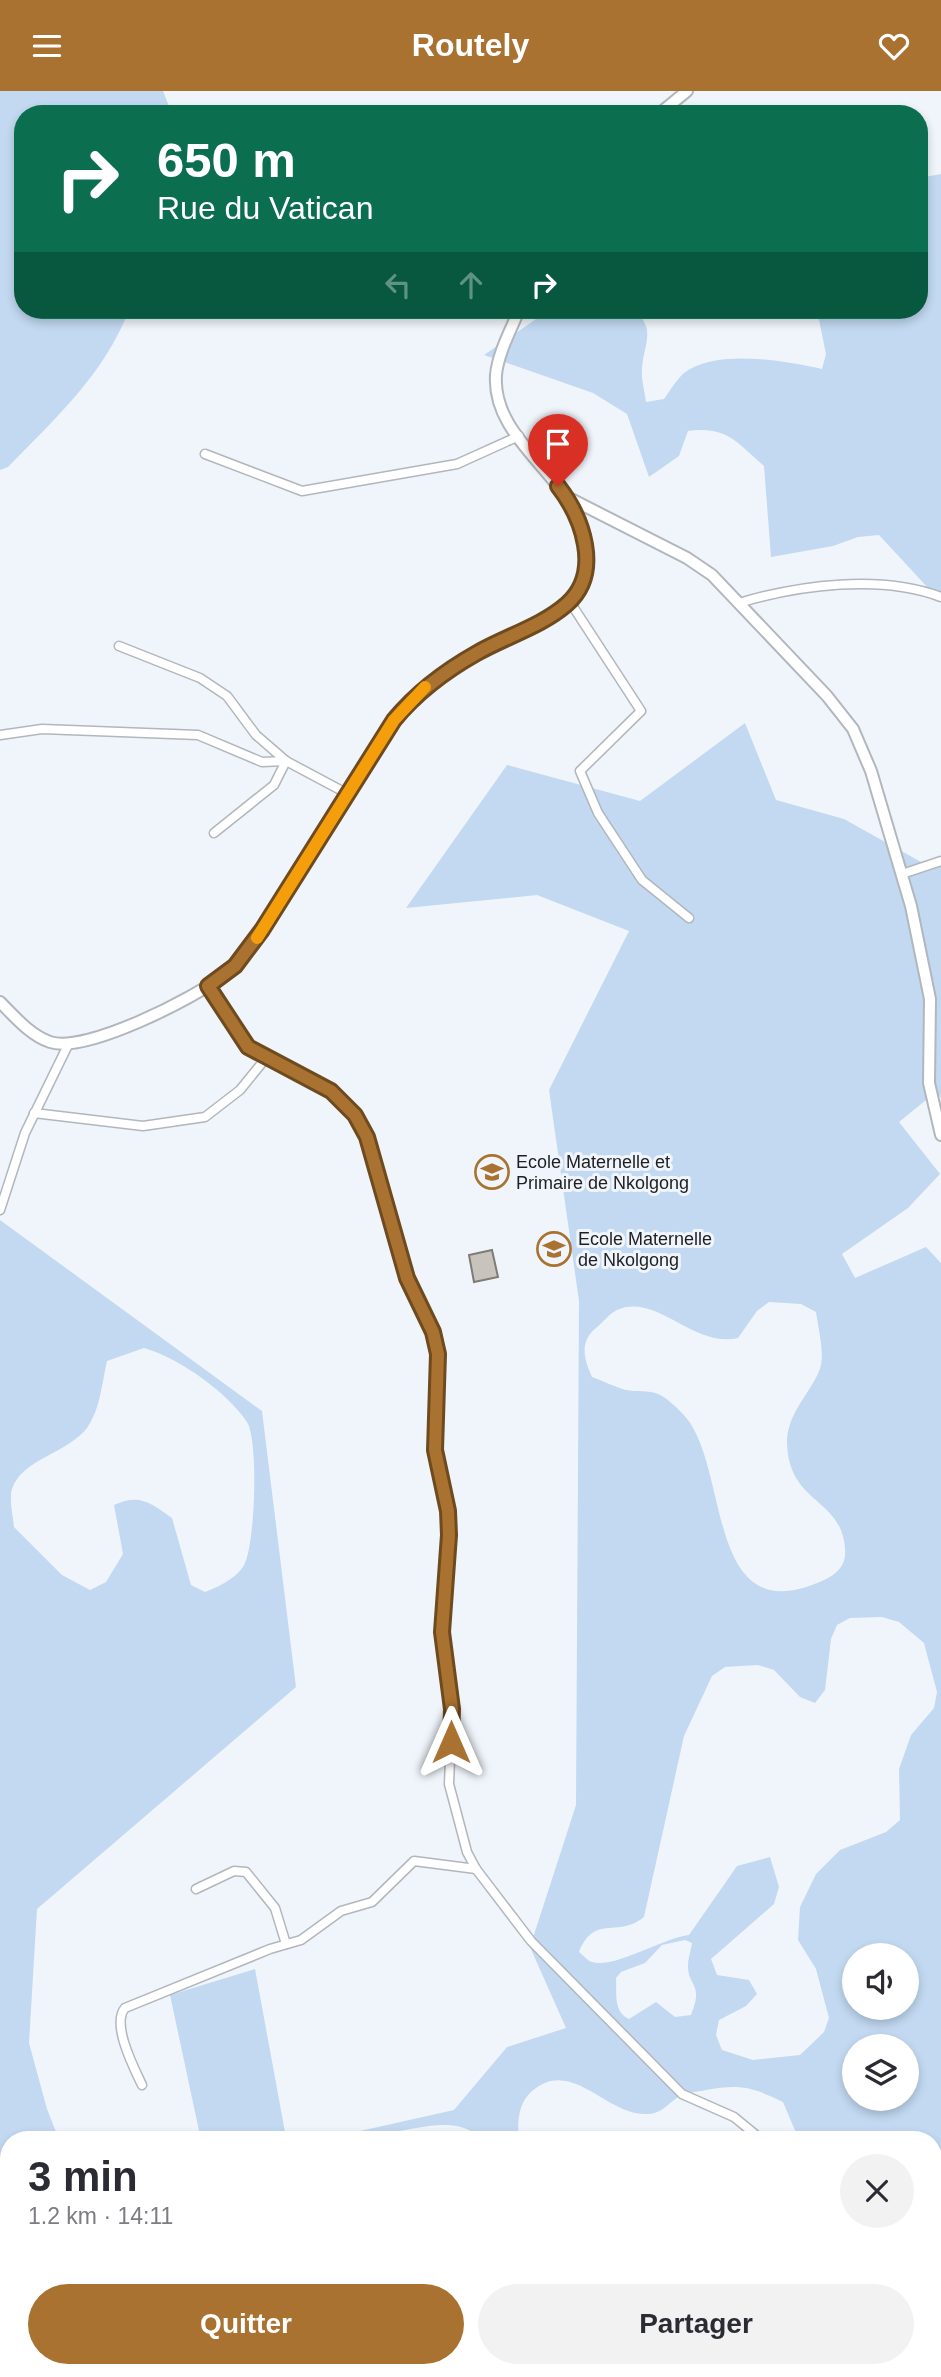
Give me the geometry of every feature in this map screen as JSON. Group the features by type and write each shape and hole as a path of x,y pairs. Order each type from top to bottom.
{"street":[{"path":"670,105 687,91"},
{"path":"0,1002 38,1037 68,1045 82,1043 135,1023 222,977 244,955 394,720 427,685 477,653 570,602 581,585 587,551 567,497 500,407 496,372 516,319"},
{"path":"205,454 302,491 457,464 519,436"},
{"path":"567,497 687,558 712,575 827,696 853,729 871,771 902,874 930,999 929,1083 941,1135"},
{"path":"739,603 792,589 827,585 901,588 941,597"},
{"path":"570,602 641,711 580,771 598,813 642,880 689,918"},
{"path":"119,646 200,678 227,696 257,735 286,761 348,793"},
{"path":"0,735 42,729 198,735 262,762 286,761"},
{"path":"214,833 274,785 286,761"},
{"path":"902,874 941,861"},
{"path":"208,986 240,1038 266,1058 341,1097 361,1125 407,1278 437,1343 435,1450 448,1511 449,1535 442,1632 452,1709 449,1784 462,1841 476,1869 531,1941 636,2048 647,2055 682,2094 734,2117 751,2131"},
{"path":"0,1210 34,1113 68,1045"},
{"path":"34,1113 143,1126 205,1117 240,1090 266,1058"},
{"path":"142,2085 125,2043 120,2019 125,2008 307,1936 341,1910 372,1902 414,1861 476,1869"},
{"path":"196,1889 234,1871 246,1872 275,1908 286,1944"}],"shaded area":[{"path":"0,91 163,91 168,105 14,105 14,319 125,319 93,375 8,467 0,470"},
{"path":"941,174 941,602 879,535 858,537 833,546 771,557 764,466 730,438 712,431 688,431 679,456 649,477 627,414 593,393 484,355 536,319 642,319 647,333 642,373 646,402 664,399 684,373 698,365 714,361 770,360 822,369 826,354 819,319 928,319 928,176"},
{"path":"745,723 776,800 844,819 930,867 941,863 941,1098 931,1085 931,1096 899,1122 940,1174 908,1208 842,1254 855,1278 926,1247 941,1263 941,2131 795,2131 783,2102 754,2090 737,2087 686,2094 658,2112 633,2112 618,2107 590,2090 562,2080 547,2082 527,2096 521,2107 519,2131 470,2131 452,2125 440,2125 400,2131 360,2131 454,2110 507,2047 566,2028 530,1947 576,1805 579,1301 549,1090 629,931 537,895 406,908 507,765 640,801","holes":["769,1302 801,1304 816,1312 822,1359 818,1374 791,1420 787,1442 790,1462 796,1478 834,1519 841,1531 845,1554 843,1564 833,1575 785,1591 757,1585 739,1566 726,1537 709,1469 698,1438 683,1414 658,1394 626,1390 592,1377 587,1364 585,1345 591,1333 606,1319 617,1310 632,1306 646,1308 690,1329 721,1339 738,1338 757,1311","882,1617 899,1622 924,1643 937,1692 934,1708 911,1735 899,1769 900,1820 886,1832 840,1850 816,1874 800,1907 798,1940 816,1969 829,2018 824,2032 800,2055 753,2060 722,2050 716,2035 719,2020 746,2006 757,1994 749,1980 717,1975 711,1959 774,1904 779,1887 770,1857 737,1866 689,1935 601,1963 590,1961 579,1952 592,1933 625,1926 644,1917 684,1736 712,1676 725,1667 758,1665 774,1670 800,1697 815,1703 825,1690 831,1639 837,1625 850,1618","685,1940 692,1943 688,1966 696,1997 691,2015 675,2017 656,2002 629,2019 624,2016 618,2007 616,1996 616,1978 621,1972 645,1963 662,1945"]},
{"path":"0,1220 262,1411 296,1687 37,1909 29,2043 56,2131 0,2131","holes":["144,1348 172,1360 215,1388 247,1422 251,1433 254,1471 253,1516 248,1554 237,1574 205,1592 191,1585 172,1518 144,1501 123,1501 114,1505 123,1554 106,1582 90,1590 62,1575 14,1527 12,1489 25,1470 69,1444 87,1428 98,1405 107,1361"]},
{"path":"255,1969 285,2131 199,2131 170,1995"}],"building":[{"path":"492,1250 498,1277 474,1282 469,1255"}],"slow traffic":[{"path":"257,938 394,720 425,687"}],"place":[{"name":"Ecole Maternelle et Primaire de Nkolgong","path":"492,1172"},
{"name":"Ecole Maternelle de Nkolgong","path":"554,1249"}],"route":[{"path":"451,1742 452,1709 442,1643 448,1511 435,1450 437,1343 407,1278 367,1137 355,1115 341,1097 248,1047 208,986 235,966 262,930 394,720 410,700 427,685 477,653 570,602 581,585 587,551 576,516 558,486"}]}
